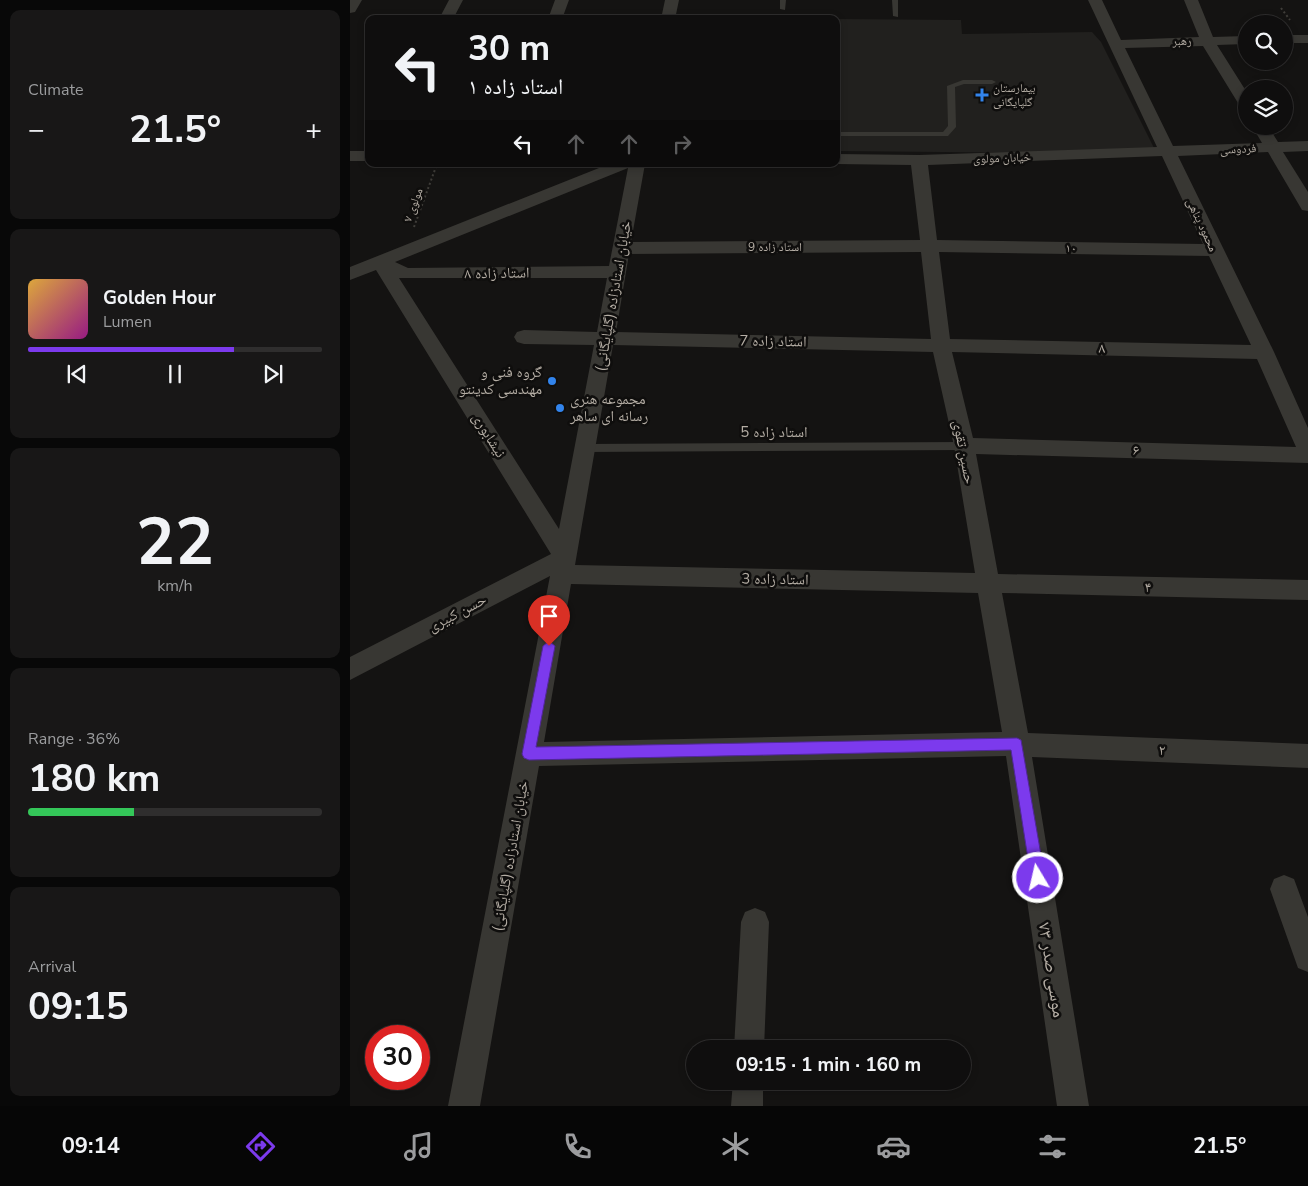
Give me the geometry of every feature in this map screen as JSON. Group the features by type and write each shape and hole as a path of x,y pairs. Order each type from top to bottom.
{"street":[{"path":"350,9 355,0"},
{"path":"448,15 456,0"},
{"path":"556,15 562,0"},
{"path":"669,15 672,0"},
{"name":"محمود پناهی","path":"1095,0 1213,250 1264,352 1308,453"},
{"path":"1191,0 1207,40 1238,91"},
{"path":"1293,39 1308,38"},
{"name":"رهبر","path":"1117,44 1238,40"},
{"path":"1266,135 1308,206"},
{"name":"فردوسی","path":"1168,153 1308,146"},
{"name":"خیابان مولوی","path":"840,159 919,160 1168,153"},
{"path":"350,156 365,156"},
{"name":"حسین تقوی","path":"919,160 941,345 964,446 1017,744"},
{"path":"350,274 616,167"},
{"name":"خیابان استادزاده (گلپایگانی)","path":"464,1106 636,167"},
{"name":"۱۰","path":"929,246 1213,250"},
{"name":"استاد زاده 9","path":"622,248 929,246"},
{"name":"استاد زاده ۸","path":"380,262 405,274 617,272"},
{"name":"نیشابوری","path":"380,262 563,566"},
{"name":"استاد زاده 7","path":"524,337 941,345"},
{"name":"۸","path":"941,345 1264,352"},
{"name":"۶","path":"964,446 1308,453"},
{"name":"استاد زاده 3","path":"563,566 989,584"},
{"name":"حسن کبیری","path":"350,669 563,566"},
{"name":"۴","path":"989,584 1308,590"},
{"name":"۲","path":"529,754 1017,744 1308,756"},
{"name":"موسی صدر ۷۳","path":"1017,744 1073,1106"},
{"path":"1284,890 1308,958"},
{"path":"749,1040 755,922"},
{"path":"747,1106 748,1090"}],"lane":[{"path":"783,0 783,9"},
{"path":"895,0 896,16"},
{"path":"840,134 945,134 952,127 951,86 963,82 992,82"},
{"name":"استاد زاده 5","path":"585,448 964,446"}],"path":[{"name":"مولوی ۷","path":"405,253 436,167"}],"shaded area":[{"name":"بیمارستان گلپایگانی","path":"840,19 961,20 962,34 1092,32 1101,42 1154,148 1147,154 840,151"}],"place":[{"name":"بیمارستان گلپایگانی","path":"982,95"},
{"name":"گروه فنی و مهندسی کدینتو","path":"552,381"},
{"name":"مجموعه هنری رسانه ای ساهر","path":"560,408"}],"route":[{"path":"549,646 529,754 1017,744 1038,878"}]}
